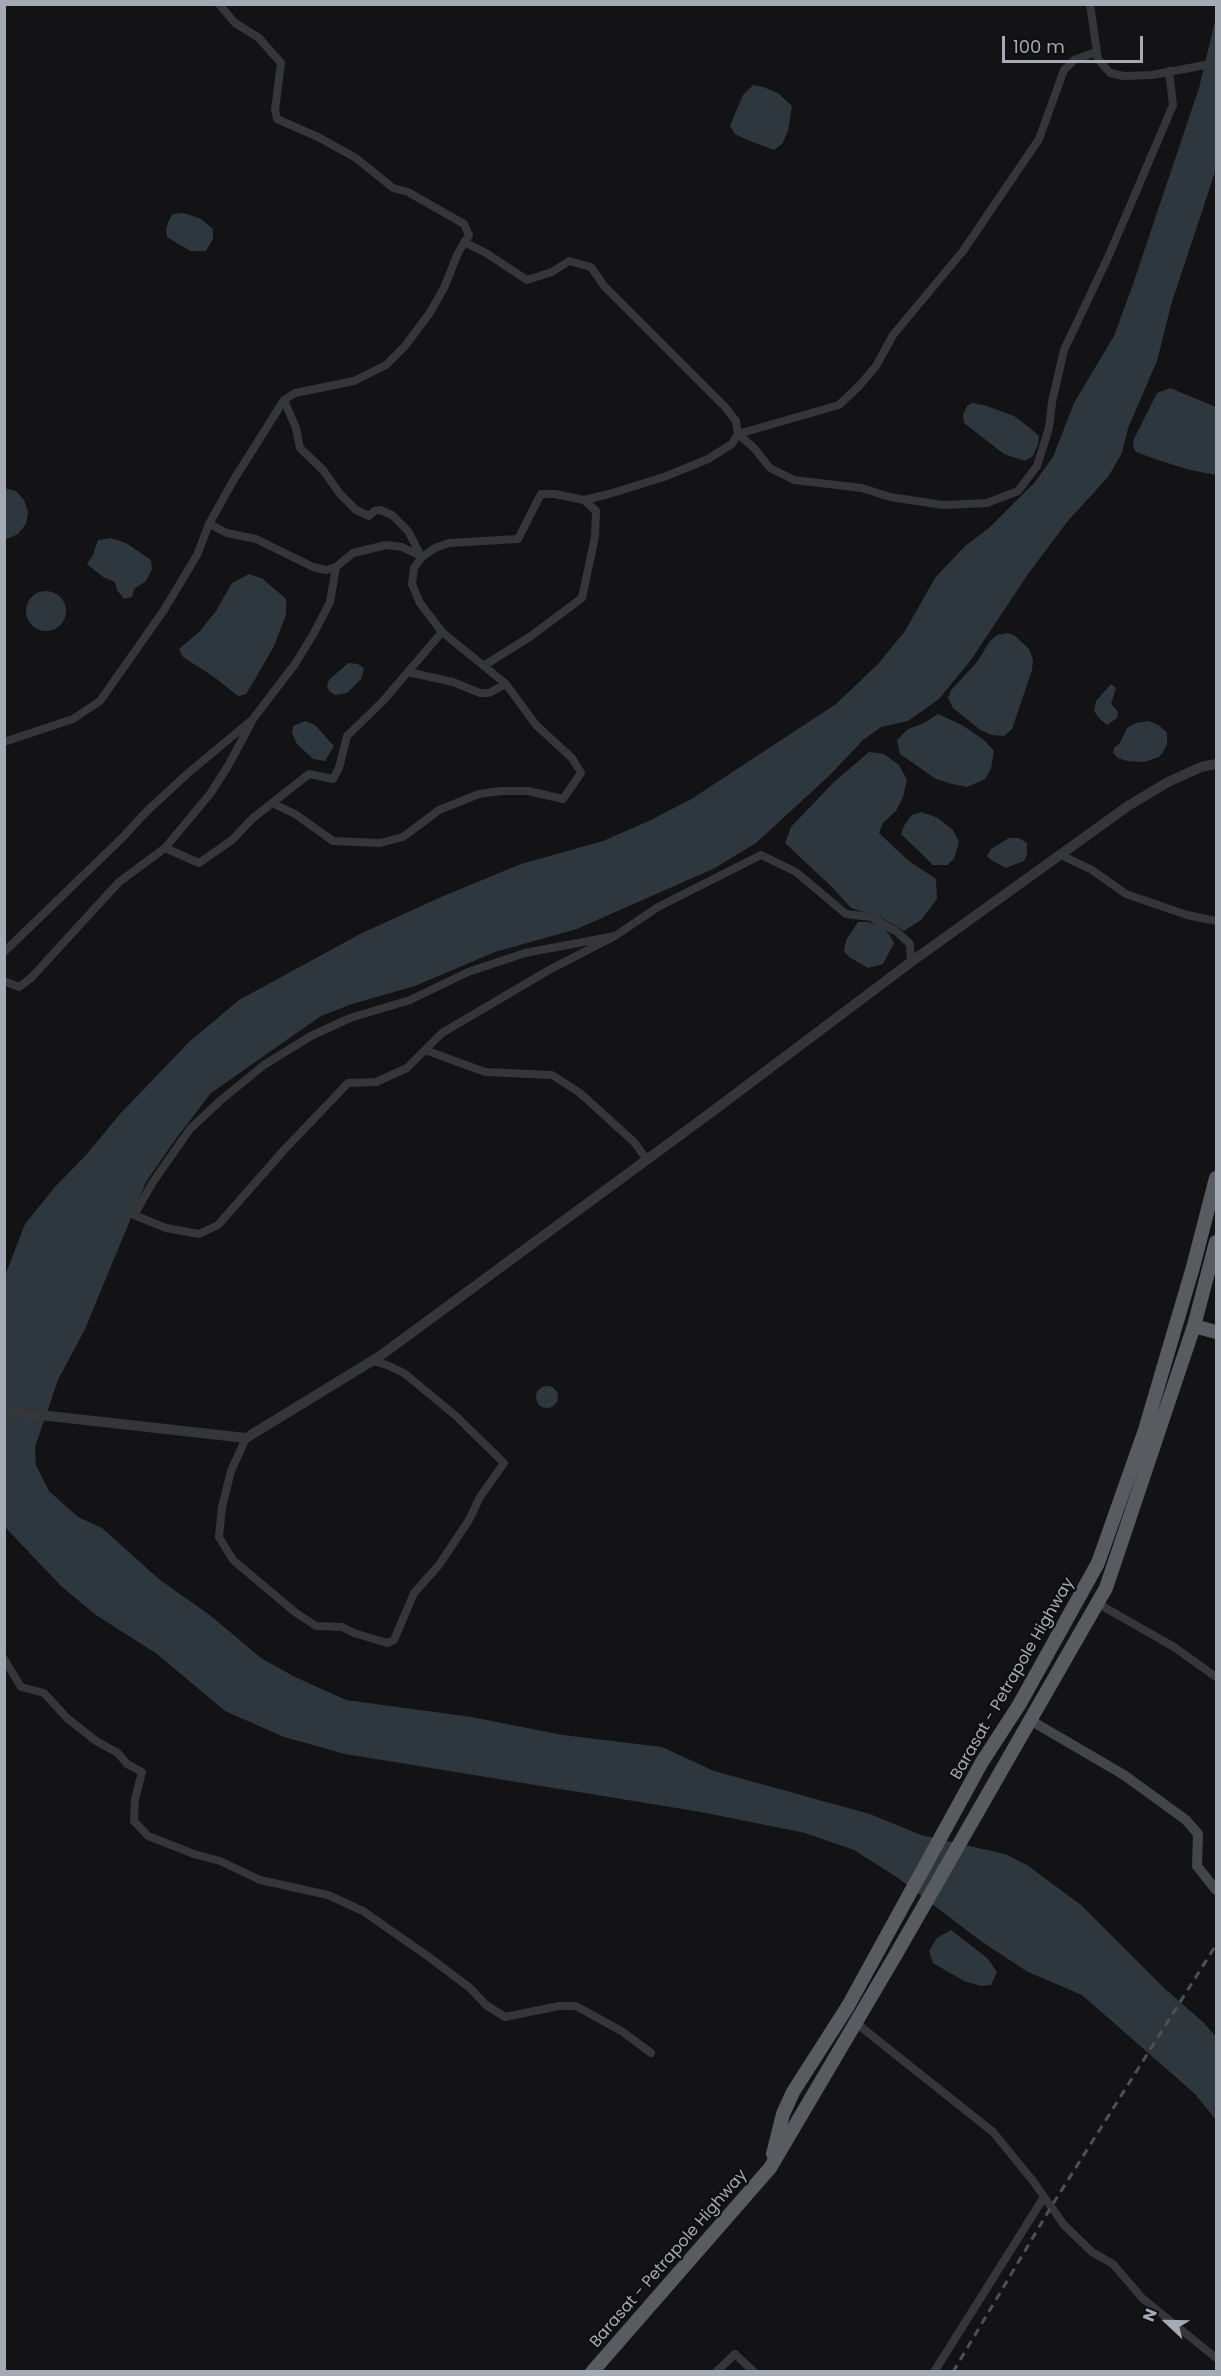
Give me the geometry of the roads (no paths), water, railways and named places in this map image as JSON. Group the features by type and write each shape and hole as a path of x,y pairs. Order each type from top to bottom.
{"highway":[{"name":"Barasat - Petrapole Highway","path":"770,2168 783,2114 793,2092 848,2006 982,1762 1019,1705 1098,1563 1145,1430 1190,1278 1216,1178"},
{"name":"Barasat - Petrapole Highway","path":"592,2372 770,2168 982,1806 1106,1588 1194,1326 1216,1242"},
{"path":"1194,1326 1216,1332"}],"main road":[{"path":"1030,1720 1125,1775 1186,1820 1198,1834 1197,1866 1216,1890"}],"street":[{"path":"4,742 73,719 100,701 164,610 197,555 209,524 233,481 284,400 295,393 354,381 386,365 429,314 469,235 464,224 408,192 393,188 356,158 318,137 277,119 275,110 281,63 259,38 235,23 219,4"},
{"path":"1090,4 1096,52 1103,68 1110,73 1124,76 1216,63"},
{"path":"272,803 295,814 333,841 380,843 403,837 440,810 479,794 528,791 563,799 581,773 572,758 536,725 506,684 442,632 420,603 412,584 414,568 435,548 448,543 518,539 541,494 555,494 584,500 664,477 708,459 732,444 738,435 839,405 876,366 893,334 963,251 994,208 1039,139 1064,70 1074,60 1096,52"},
{"path":"464,242 486,253 527,280 552,272 569,261 591,267 604,286 725,407 735,421 738,435 754,448 770,468 794,480 862,488 890,497 943,505 987,503 1018,491 1037,466 1049,428 1052,402 1064,350 1110,253 1173,105 1169,71"},
{"path":"284,400 296,429 300,448 323,470 340,494 356,510 369,516 374,511 380,510 392,515 408,531 422,558"},
{"path":"485,665 538,631 582,598 595,537 596,511 584,500"},
{"path":"209,524 227,533 256,538 313,567 326,570 336,567 353,553 386,545 402,547 422,558"},
{"path":"4,981 19,987 31,978 119,882 165,848 210,794 253,719 295,664 314,633 330,602 336,567"},
{"path":"165,848 199,863 232,840 253,818 309,774 333,778 339,768 347,736 382,701 442,632"},
{"path":"408,672 453,681 480,693 489,693 506,684"},
{"path":"4,952 154,805 253,719"},
{"path":"372,1361 404,1373 456,1416 504,1463 480,1497 469,1520 439,1565 414,1593 394,1640 387,1643 342,1627 316,1626 296,1613 233,1560 219,1537 221,1517 231,1471 246,1438 372,1361 647,1160 911,962 1128,806 1154,789 1201,767 1216,764"},
{"path":"615,936 525,953 468,972 410,1000 350,1018 311,1036 264,1065 190,1129 153,1182 135,1215 166,1228 199,1234 218,1225 284,1150 348,1083 376,1082 407,1068 442,1033 549,970 615,936 658,907 761,855 796,872 846,914 871,917 897,932 910,944 911,962"},
{"path":"1062,855 1092,870 1126,894 1187,915 1216,921"},
{"path":"425,1050 485,1072 552,1075 580,1093 634,1142 647,1160"},
{"path":"4,1411 246,1438"},
{"path":"1096,1603 1174,1647 1216,1677"},
{"path":"4,1659 21,1687 44,1693 67,1719 96,1741 118,1753 126,1764 142,1772 135,1799 134,1821 148,1836 194,1854 220,1861 260,1880 328,1894 363,1911 437,1963 470,1988 486,2005 505,2017 559,2006 576,2006 623,2032 651,2054"},
{"path":"856,2023 993,2132 1064,2225 1092,2252 1113,2264 1142,2298 1216,2358"},
{"path":"934,2372 1044,2197"},
{"path":"716,2372 735,2354 754,2372"}],"railway":[{"path":"953,2372 1051,2207 1216,1945"}]}
